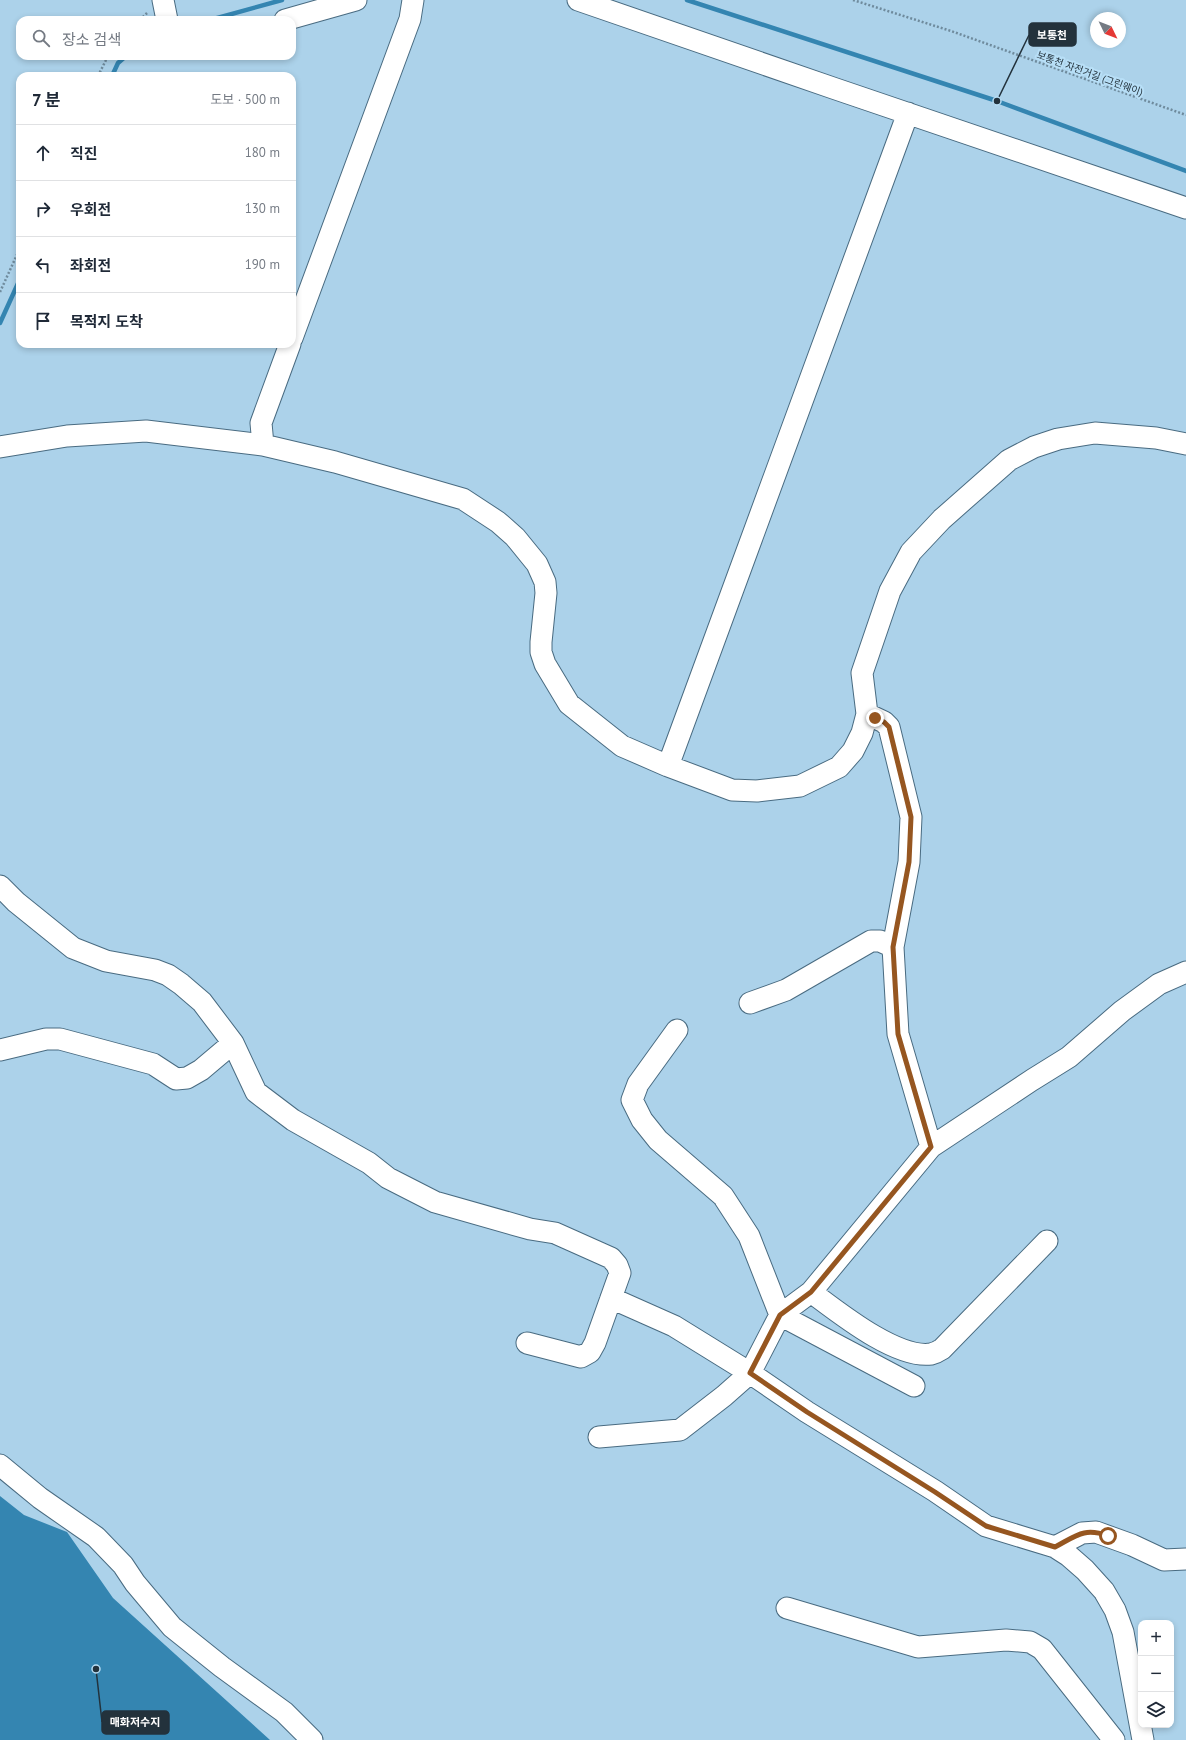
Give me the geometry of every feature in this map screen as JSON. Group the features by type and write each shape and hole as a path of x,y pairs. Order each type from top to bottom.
{"lane":[{"path":"163,0 166,16"},
{"path":"296,17 356,0"},
{"path":"296,327 410,19 413,0"},
{"path":"578,0 1186,208"},
{"path":"668,766 908,113"},
{"path":"263,444 261,423 289,348"},
{"path":"0,447 67,436 146,431 263,444 335,462 463,499 498,522 515,537 538,564 545,582 546,593 541,652 551,674 569,704 622,746 668,766 732,790 758,791 800,786 839,767 853,751 862,733 866,714 862,673 890,590 911,552 942,519 1009,460 1034,447 1058,440 1095,433 1156,438 1186,444"},
{"path":"866,714 884,722 889,727 911,817 909,862 893,947 898,1034 931,1147"},
{"path":"0,886 20,906 73,948 106,961 155,970 168,975 202,1002 233,1043 256,1092 294,1120 369,1163 388,1178 435,1202 530,1229 555,1233 611,1258 617,1265 620,1273 595,1343 590,1352 581,1357 527,1343"},
{"path":"750,1003 786,990 871,941 880,941 893,947"},
{"path":"599,1437 680,1430 724,1396 750,1373 780,1315 811,1292 931,1147 1069,1057 1122,1011 1159,984 1186,972"},
{"path":"677,1030 638,1084 632,1100 642,1120 658,1140 723,1196 749,1236 780,1315 914,1386"},
{"path":"0,1050 46,1039 60,1039 153,1064 176,1080 187,1078 202,1070 233,1043"},
{"path":"811,1292 866,1333 908,1352 931,1354 942,1349 1047,1241"},
{"path":"611,1298 674,1326 750,1373 807,1412 922,1483 986,1526 1055,1547 1086,1570 1104,1591 1115,1610 1124,1632 1143,1740"},
{"path":"0,1465 40,1498 96,1536 123,1565 135,1583 172,1627 222,1667 284,1712 312,1740"},
{"path":"1055,1547 1082,1533 1096,1532 1164,1560 1186,1559"},
{"path":"786,1608 918,1647 1006,1640 1030,1642 1042,1649 1114,1740"}],"path":[{"name":"보통천 자전거길 (그린웨이)","path":"853,0 951,31 1186,115"},
{"path":"100,72 106,60"},
{"path":"0,292 16,257"}],"water":[{"path":"0,1496 24,1515 67,1532 113,1598 270,1740 0,1740"}],"waterway":[{"path":"224,16 282,0"},
{"path":"687,0 997,101 1186,171"},
{"path":"114,72 118,63 121,60"},
{"path":"0,323 16,288"}],"place":[{"name":"보통천","path":"997,101"},
{"name":"매화저수지","path":"96,1669"}],"route":[{"path":"875,718 884,722 889,727 911,817 909,862 893,947 898,1034 931,1147 811,1292 780,1315 750,1373 807,1412 878,1455 986,1526 1008,1534 1055,1547 1082,1533 1096,1532 1108,1536"}]}
